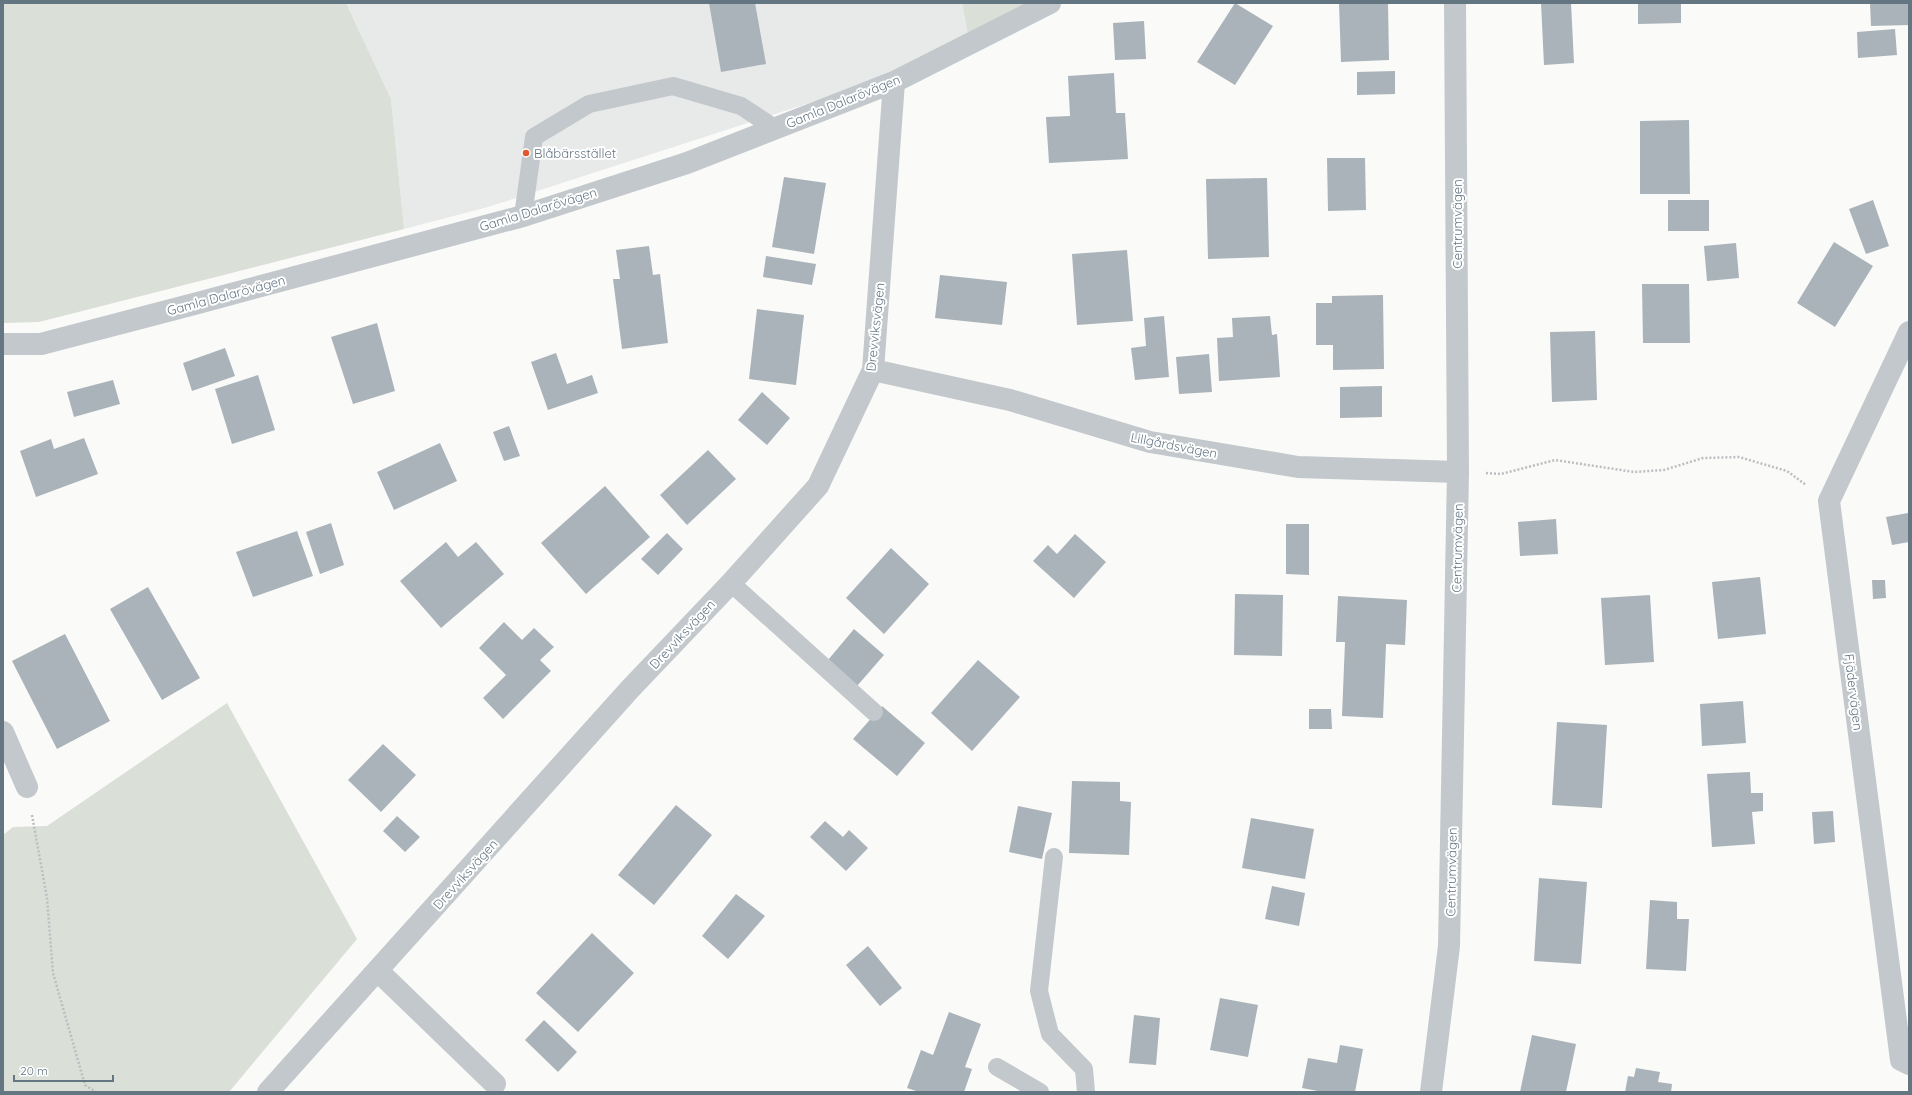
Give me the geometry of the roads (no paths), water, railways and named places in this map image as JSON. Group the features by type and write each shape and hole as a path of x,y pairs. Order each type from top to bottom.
{"street":[{"name":"Gamla Dalarövägen","path":"3,344 40,344 523,216 686,163 894,82 1050,3"},
{"name":"Centrumvägen","path":"1431,1092 1450,946 1458,472 1455,3"},
{"name":"Drevviksvägen","path":"268,1092 630,689 731,583 818,486 873,370 894,82"},
{"name":"Fjädervägen","path":"1909,332 1829,501 1901,1060 1909,1064"},
{"name":"Lillgårdsvägen","path":"873,370 1010,400 1150,442 1298,467 1458,472"},
{"path":"3,732 27,787"},
{"path":"378,971 494,1084"}],"lane":[{"path":"523,216 534,138 589,104 672,86 741,106 776,129"},
{"path":"731,583 874,712"},
{"path":"1054,857 1039,991 1050,1034 1084,1069 1086,1092"},
{"path":"997,1067 1040,1092"}],"place":[{"name":"Blåbärsstället","path":"526,153"}]}
